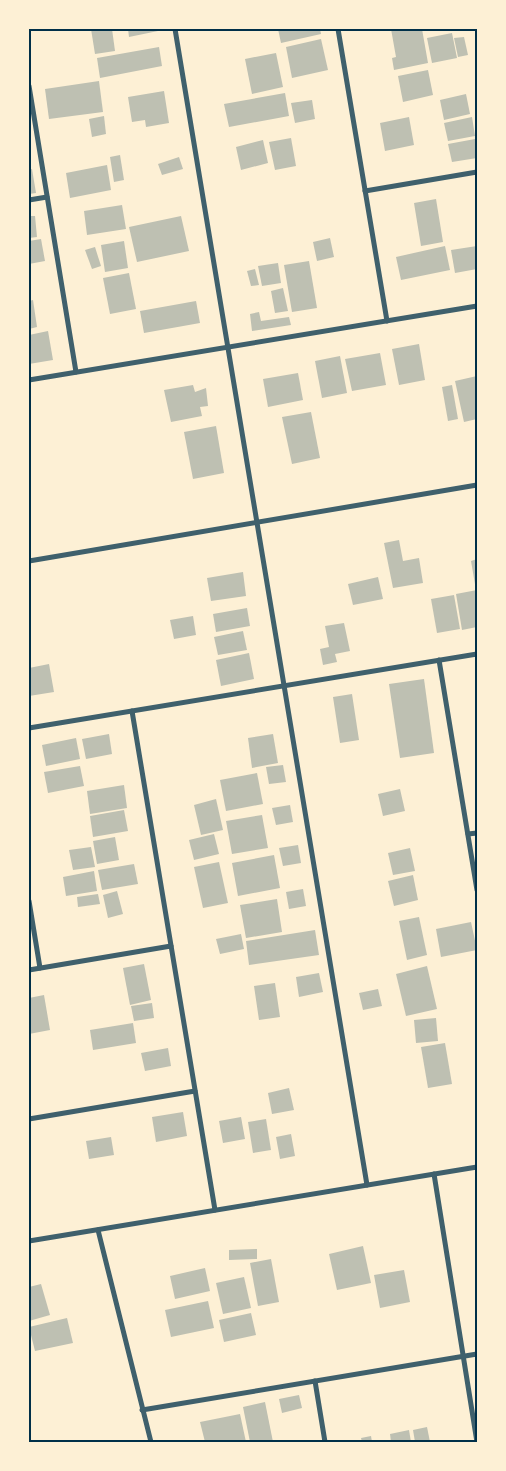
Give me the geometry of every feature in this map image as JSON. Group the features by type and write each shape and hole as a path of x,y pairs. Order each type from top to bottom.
{"street":[{"path":"175,29 367,1185"},
{"path":"338,29 387,321"},
{"path":"29,86 76,372"},
{"path":"365,191 477,172"},
{"path":"29,200 47,197"},
{"path":"29,380 477,306"},
{"path":"29,562 477,485"},
{"path":"29,728 477,654"},
{"path":"439,660 477,890"},
{"path":"132,711 215,1210"},
{"path":"468,834 477,833"},
{"path":"29,901 40,968"},
{"path":"29,970 171,946"},
{"path":"29,1119 195,1091"},
{"path":"29,1241 477,1167"},
{"path":"434,1174 477,1442"},
{"path":"98,1230 151,1442"},
{"path":"142,1410 477,1354"},
{"path":"315,1381 324,1442"}],"building":[{"path":"91,29 112,29 115,51 95,54"},
{"path":"128,29 158,29 158,31 129,37"},
{"path":"278,29 320,29 321,34 281,43"},
{"path":"391,29 422,29 428,63 394,70 392,58 396,57"},
{"path":"452,33 457,58 432,63 427,38"},
{"path":"464,37 468,55 458,57 454,38"},
{"path":"321,39 328,70 292,78 286,47"},
{"path":"159,47 162,66 100,78 97,58"},
{"path":"276,53 283,87 252,94 245,59"},
{"path":"428,70 433,95 403,102 398,76"},
{"path":"99,81 103,112 49,119 45,89"},
{"path":"164,91 169,123 146,127 145,120 132,122 128,97"},
{"path":"285,93 289,116 229,127 224,104"},
{"path":"466,94 470,114 444,120 440,100"},
{"path":"312,100 315,119 295,123 291,103"},
{"path":"104,116 106,134 92,137 89,119"},
{"path":"409,117 414,145 385,151 380,123"},
{"path":"472,117 475,136 448,141 444,123"},
{"path":"291,138 296,166 275,170 269,142"},
{"path":"475,139 477,158 452,162 448,144"},
{"path":"263,140 268,163 241,170 236,147"},
{"path":"120,155 124,180 114,182 110,157"},
{"path":"179,157 183,169 162,175 158,164"},
{"path":"107,165 111,190 70,198 66,173"},
{"path":"32,169 36,193 29,194 29,170"},
{"path":"436,199 443,242 421,246 414,203"},
{"path":"122,205 126,229 87,235 84,211"},
{"path":"29,216 35,216 37,237 29,238"},
{"path":"181,216 189,251 137,262 129,227"},
{"path":"330,238 334,257 317,261 313,242"},
{"path":"41,239 45,261 29,264 29,241"},
{"path":"124,241 128,268 105,272 101,245"},
{"path":"445,246 450,270 401,280 396,257"},
{"path":"477,246 477,269 455,273 451,250"},
{"path":"95,247 101,266 92,269 85,250"},
{"path":"309,261 317,308 292,312 284,265"},
{"path":"278,263 281,283 262,286 258,266"},
{"path":"255,269 259,285 251,286 247,271"},
{"path":"129,273 136,309 110,314 103,278"},
{"path":"283,288 288,311 275,313 271,291"},
{"path":"33,300 37,327 29,329 29,301"},
{"path":"196,301 200,323 144,333 140,311"},
{"path":"259,312 261,321 289,317 291,325 252,331 250,314"},
{"path":"48,331 53,360 29,364 29,335"},
{"path":"419,344 425,380 399,385 392,349"},
{"path":"380,353 386,385 352,391 345,359"},
{"path":"340,356 347,393 322,398 315,361"},
{"path":"298,373 303,400 268,407 263,379"},
{"path":"477,376 477,419 464,422 455,381"},
{"path":"193,385 195,392 206,388 208,406 200,407 202,416 171,422 164,390"},
{"path":"452,385 458,419 448,421 442,387"},
{"path":"311,412 320,458 292,464 282,417"},
{"path":"216,426 224,473 193,479 184,432"},
{"path":"399,540 403,561 419,558 423,583 393,588 384,543"},
{"path":"477,559 477,590 476,590 471,561"},
{"path":"243,572 246,596 211,601 207,578"},
{"path":"378,577 383,599 353,605 348,584"},
{"path":"477,590 477,627 462,630 456,594"},
{"path":"454,595 460,629 437,633 431,599"},
{"path":"247,608 250,626 216,632 213,614"},
{"path":"193,616 196,635 174,639 170,620"},
{"path":"344,623 350,651 335,654 337,662 323,665 320,649 329,647 325,626"},
{"path":"243,631 247,650 218,655 214,637"},
{"path":"249,653 254,679 221,686 216,660"},
{"path":"49,664 54,692 29,696 29,668"},
{"path":"424,679 434,753 400,758 389,684"},
{"path":"352,694 359,740 340,743 333,697"},
{"path":"109,734 112,754 86,759 82,739"},
{"path":"273,734 278,763 252,768 248,738"},
{"path":"76,738 80,759 46,766 42,745"},
{"path":"283,765 286,782 269,784 266,767"},
{"path":"80,766 84,786 48,793 44,772"},
{"path":"257,773 263,804 226,811 220,780"},
{"path":"124,785 127,808 90,814 87,791"},
{"path":"400,789 405,811 383,816 378,794"},
{"path":"216,799 223,830 201,835 194,805"},
{"path":"290,805 293,822 276,825 272,808"},
{"path":"124,810 128,831 93,837 90,816"},
{"path":"262,815 268,848 232,854 226,821"},
{"path":"214,834 219,854 194,860 189,840"},
{"path":"115,837 119,860 97,864 93,841"},
{"path":"298,845 301,863 283,866 279,848"},
{"path":"91,847 95,867 73,870 69,850"},
{"path":"410,848 415,871 393,875 388,853"},
{"path":"274,855 280,888 238,896 232,863"},
{"path":"219,862 228,903 203,908 194,867"},
{"path":"134,864 138,884 102,890 98,870"},
{"path":"94,871 97,891 66,896 63,877"},
{"path":"413,875 418,900 394,906 388,881"},
{"path":"303,889 306,906 289,909 286,892"},
{"path":"117,891 123,914 108,918 103,895"},
{"path":"98,894 100,904 78,907 77,897"},
{"path":"277,899 282,932 246,938 240,905"},
{"path":"419,917 427,955 407,960 399,921"},
{"path":"471,922 477,950 441,957 436,929"},
{"path":"315,930 319,955 249,965 246,941"},
{"path":"241,934 244,949 220,954 216,939"},
{"path":"144,964 151,1000 130,1005 123,968"},
{"path":"427,966 437,1009 406,1016 396,974"},
{"path":"319,973 323,992 299,997 296,977"},
{"path":"275,983 280,1017 259,1020 254,986"},
{"path":"378,989 382,1006 363,1010 359,993"},
{"path":"44,995 50,1030 29,1034 29,998"},
{"path":"152,1003 154,1018 134,1021 131,1006"},
{"path":"436,1018 438,1041 416,1043 414,1020"},
{"path":"133,1023 136,1043 93,1050 90,1030"},
{"path":"445,1043 452,1084 428,1088 421,1047"},
{"path":"168,1048 171,1066 145,1071 141,1053"},
{"path":"289,1088 294,1110 272,1114 268,1093"},
{"path":"183,1112 187,1136 156,1142 152,1117"},
{"path":"241,1117 245,1139 223,1143 219,1121"},
{"path":"266,1119 271,1150 253,1153 248,1122"},
{"path":"291,1134 295,1156 280,1159 276,1137"},
{"path":"111,1137 114,1155 89,1159 86,1141"},
{"path":"363,1246 371,1283 337,1290 329,1254"},
{"path":"257,1249 257,1259 229,1260 229,1250"},
{"path":"271,1259 279,1302 258,1306 250,1263"},
{"path":"205,1268 210,1291 175,1299 170,1276"},
{"path":"404,1270 410,1302 380,1308 374,1275"},
{"path":"244,1277 251,1308 223,1314 216,1283"},
{"path":"41,1284 50,1315 29,1321 29,1287"},
{"path":"208,1301 214,1328 171,1337 165,1310"},
{"path":"251,1313 256,1335 224,1342 219,1320"},
{"path":"67,1318 73,1343 35,1351 29,1327"},
{"path":"299,1395 302,1408 282,1413 279,1399"},
{"path":"265,1402 273,1442 250,1442 243,1407"},
{"path":"240,1414 246,1442 205,1442 200,1422"},
{"path":"427,1427 430,1442 415,1442 413,1430"},
{"path":"409,1430 411,1442 391,1442 390,1434"},
{"path":"371,1436 372,1442 362,1442 361,1438"}]}
